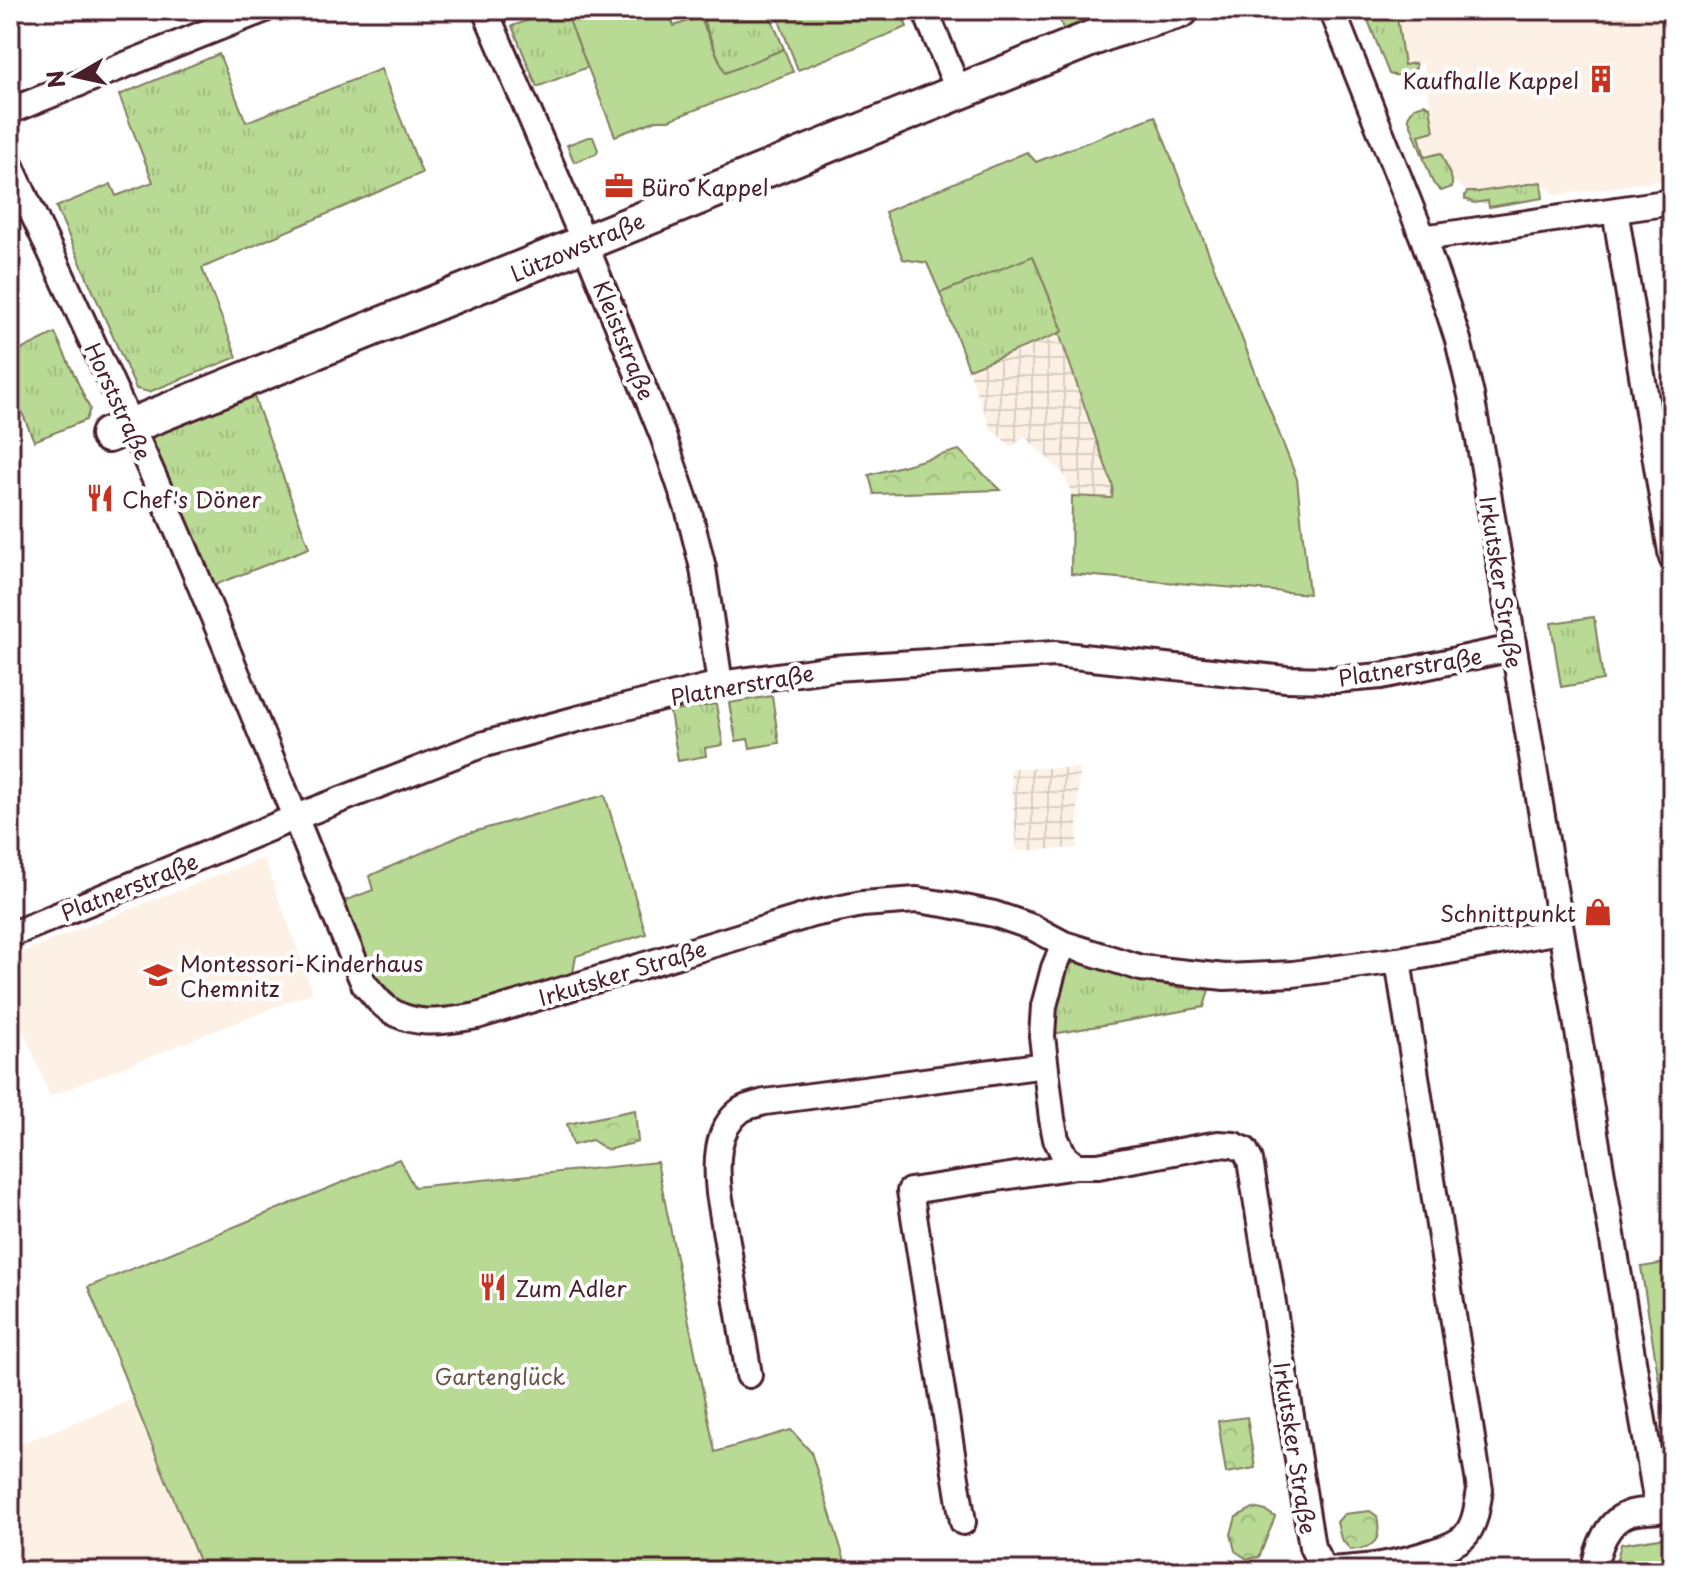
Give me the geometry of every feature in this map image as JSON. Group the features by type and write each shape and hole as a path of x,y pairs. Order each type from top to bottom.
{"street":[{"path":"10,111 263,10"},
{"name":"Kleiststraße","path":"485,10 663,436 689,512 706,583 720,684"},
{"path":"925,10 959,92"},
{"name":"Lützowstraße","path":"120,431 1110,31 1181,10"},
{"name":"Irkutsker Straße","path":"1332,10 1423,238 1458,340 1471,395 1658,1510 1630,1513 1617,1520 1604,1535 1594,1571"},
{"name":"Horststraße","path":"10,164 120,431 186,550 294,818"},
{"path":"1423,238 1672,202"},
{"path":"1615,210 1672,558"},
{"name":"Platnerstraße","path":"10,935 481,745 720,684 834,668 1055,654 1286,679 1335,680 1381,676 1513,648"},
{"name":"Irkutsker Straße","path":"294,818 364,984 383,1005 412,1021 442,1023 477,1016 813,914 862,904 917,900 950,905 1014,920 1064,944 1141,968 1225,977 1293,974 1398,960 1560,931"},
{"path":"1064,944 1044,1006 1042,1036 1056,1139 1065,1157 1076,1166"},
{"name":"Irkutsker Straße","path":"963,1522 910,1191 1076,1166 1098,1166 1218,1144 1234,1145 1245,1150 1250,1160 1312,1547 1324,1570 1366,1568 1404,1561 1449,1546 1464,1536 1475,1517 1480,1490 1398,960"},
{"path":"749,1375 716,1165 728,1123 742,1108 765,1102 1045,1065"}],"shaded area":[{"path":"1396,10 1662,10 1672,72 1672,179 1556,195 1541,182 1467,192 1452,180 1447,169 1425,157 1418,135 1434,130 1423,63 1404,65"},
{"path":"1059,333 1113,486 1113,498 1072,496 1064,474 1024,436 1012,447 991,429 974,386 969,369"},
{"path":"1010,768 1079,768 1077,848 1017,851"},
{"name":"Montessori-Kinderhaus Chemnitz","path":"264,858 313,992 50,1096 10,997 10,957"},
{"path":"132,1400 203,1571 10,1571 10,1448"}],"green space":[{"path":"565,10 588,67 537,87 512,26"},
{"path":"565,10 668,10 674,26 700,17 725,73 784,49 793,72 669,120 657,120 615,136"},
{"path":"727,10 768,10 784,49 725,74 703,20"},
{"path":"775,10 900,10 907,27 798,70"},
{"path":"1068,10 1117,10 1063,29 1058,14"},
{"path":"1364,10 1396,10 1404,65 1415,63 1416,68 1403,74 1389,74"},
{"path":"219,54 246,122 381,69 422,173 202,268 237,357 149,392 136,389 56,207 111,184 116,196 153,182 119,95"},
{"path":"1424,104 1430,107 1434,131 1419,135 1425,157 1441,153 1452,180 1452,187 1441,191 1433,183 1408,117 1414,107"},
{"path":"1155,116 1297,479 1309,594 1071,574 1072,496 1112,498 1113,486 1059,333 1063,331 1033,256 940,293 927,263 903,259 885,212 1027,152 1036,162"},
{"path":"593,137 598,150 596,154 574,162 567,145"},
{"path":"1541,182 1543,198 1489,207 1488,201 1474,203 1465,199 1467,192"},
{"path":"1033,255 1063,332 969,369 940,293"},
{"path":"55,333 90,409 86,420 34,441 10,384 10,355"},
{"path":"248,380 309,548 202,590 131,427"},
{"path":"959,450 1000,490 874,494 869,475"},
{"path":"1594,617 1603,680 1561,687 1551,623"},
{"path":"772,696 779,743 750,748 748,739 736,741 729,703"},
{"path":"716,704 723,745 705,748 706,756 678,761 670,712"},
{"path":"605,795 646,934 576,956 572,979 442,1012 401,1002 375,976 342,902 373,890 369,876 462,835"},
{"path":"1075,963 1173,987 1209,990 1204,1007 1042,1036 1054,968"},
{"path":"635,1110 638,1142 607,1150 592,1140 573,1145 567,1124"},
{"name":"Gartenglück","path":"399,1159 414,1187 657,1162 715,1452 791,1430 811,1452 848,1571 203,1571 88,1287"},
{"path":"1672,1262 1672,1464 1641,1267"},
{"path":"1247,1417 1255,1468 1226,1473 1218,1421"},
{"path":"1253,1508 1275,1517 1259,1557 1247,1559 1235,1551 1231,1534 1236,1517"},
{"path":"1370,1511 1377,1516 1377,1537 1371,1545 1351,1550 1341,1539 1337,1522 1344,1514"},
{"path":"1672,1536 1672,1571 1614,1571 1621,1544"}],"place":[{"name":"Kaufhalle Kappel","path":"1601,79"},
{"name":"Büro Kappel","path":"619,186"},
{"name":"Chef's Döner","path":"100,498"},
{"name":"Schnittpunkt","path":"1598,912"},
{"name":"Montessori-Kinderhaus Chemnitz","path":"158,975"},
{"name":"Zum Adler","path":"493,1287"}]}
